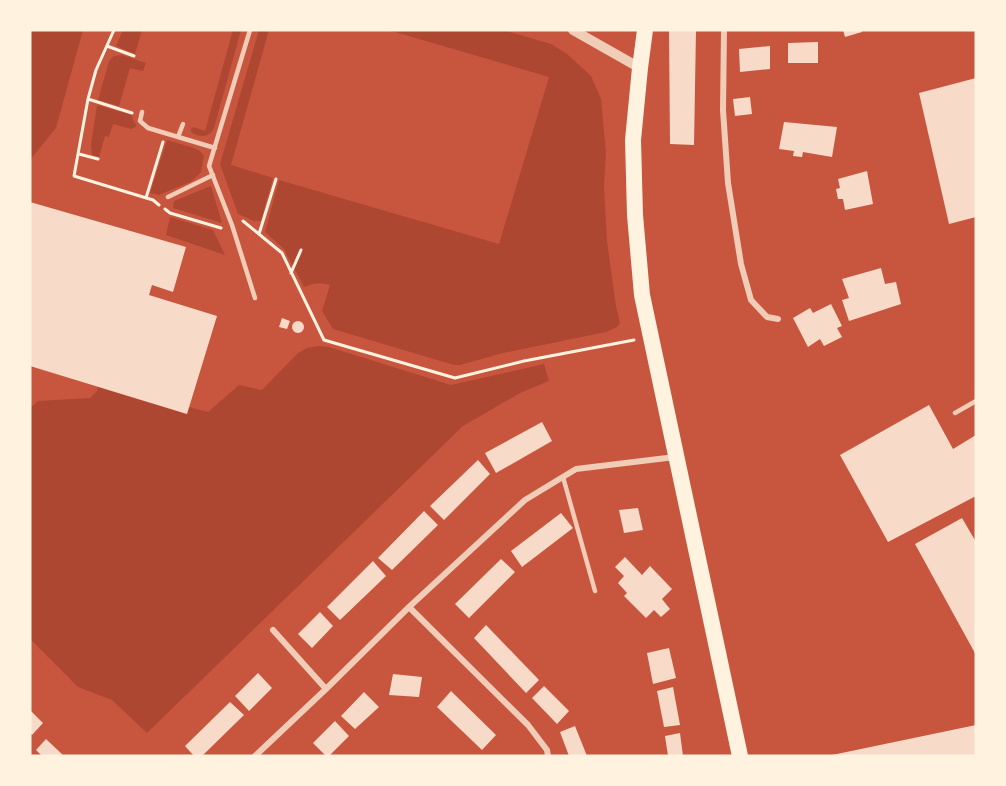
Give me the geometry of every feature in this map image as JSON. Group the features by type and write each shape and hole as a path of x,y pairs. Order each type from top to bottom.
{"highway":[{"path":"645,30 633,140 635,215 642,295 741,756"}],"street":[{"path":"573,30 640,68"},
{"path":"724,30 723,110 728,183 741,264 751,300 767,317 778,319"},
{"path":"255,756 409,607 525,500 576,469 675,457"},
{"path":"409,607 528,725 547,750 548,756"},
{"path":"273,630 326,689"}],"lane":[{"path":"250,30 209,166 232,225 255,298"},
{"path":"141,114 140,121 148,128 215,148"},
{"path":"178,137 183,124"},
{"path":"168,197 213,175"},
{"path":"955,413 976,401"},
{"path":"563,477 595,591"}],"path":[{"path":"114,30 96,69 74,176 153,200 170,213 222,228"},
{"path":"107,46 134,56"},
{"path":"88,99 141,114"},
{"path":"146,198 166,133"},
{"path":"79,154 98,159"},
{"path":"259,234 276,179"},
{"path":"243,221 282,253 324,340 455,378 524,361 651,337"},
{"path":"291,273 301,249"}],"shaded area":[{"path":"30,30 83,30 56,128 30,160"},
{"path":"123,30 142,30 135,54 116,46"},
{"path":"233,30 241,30 214,128 207,135 198,135 191,132 191,129 193,127 205,131"},
{"path":"259,30 269,30 231,165 273,178 261,221 254,221 238,214 220,164"},
{"path":"388,30 503,30 551,44 567,54 591,76 601,99 606,153 604,186 607,241 620,323 617,327 606,332 503,353 460,365 333,329 322,311 330,285 317,283 304,287 284,249 265,232 279,180 499,244 549,77"},
{"path":"122,55 146,63 143,71 130,68 119,106 98,100 109,61 114,56"},
{"path":"97,105 132,115 137,126 131,129 113,124 109,137 105,136 99,157 92,155 91,145"},
{"path":"167,140 200,151 204,156 201,172 192,181 159,195 150,193"},
{"path":"211,186 222,223 173,208 174,201"},
{"path":"170,217 213,230 225,255 166,235"},
{"path":"329,347 451,385 544,364 549,381 520,393 463,426 147,733 112,700 78,687 30,639 30,408 38,401 90,398 98,387 186,414 189,407 208,412 239,385 262,390 298,353 307,348"}],"building":[{"path":"669,30 696,30 694,145 670,144"},
{"path":"843,30 861,30 862,32 845,37"},
{"path":"818,42 818,63 788,63 788,43"},
{"path":"770,46 770,69 740,72 739,49"},
{"path":"976,78 976,217 949,224 919,93"},
{"path":"750,97 752,114 735,116 733,99"},
{"path":"784,122 837,127 832,157 803,152 802,157 793,156 794,151 779,149"},
{"path":"867,171 873,204 845,210 843,199 838,199 836,189 840,188 838,179"},
{"path":"30,202 186,247 173,292 152,285 149,295 217,316 187,414 30,366"},
{"path":"881,268 885,284 896,282 901,304 849,321 842,300 849,298 842,279"},
{"path":"831,304 842,326 837,328 842,337 824,346 820,339 808,347 793,318 810,308 813,313"},
{"path":"282,318 290,321 287,329 279,327"},
{"path":"300,321 304,327 300,333 296,333 292,325"},
{"path":"929,405 953,449 976,435 976,496 888,542 840,455"},
{"path":"542,422 552,441 496,473 485,453"},
{"path":"478,460 490,474 444,520 430,506"},
{"path":"638,508 643,530 624,533 619,510"},
{"path":"424,511 438,525 392,570 378,558"},
{"path":"561,513 573,528 522,567 511,551"},
{"path":"962,518 976,542 976,655 915,544"},
{"path":"625,557 642,575 650,566 672,589 662,599 670,609 661,617 654,610 646,618 624,596 627,593 618,583 624,576 615,567"},
{"path":"501,559 515,572 469,618 455,604"},
{"path":"373,561 386,576 340,620 327,607"},
{"path":"320,612 333,626 312,648 298,634"},
{"path":"486,625 539,680 526,693 474,638"},
{"path":"669,648 676,678 653,684 647,653"},
{"path":"258,673 272,688 249,711 235,696"},
{"path":"393,674 422,677 419,697 389,695"},
{"path":"544,686 569,711 557,724 532,698"},
{"path":"673,687 680,725 664,727 657,691"},
{"path":"451,691 496,735 482,750 437,707"},
{"path":"364,692 379,707 355,729 341,716"},
{"path":"230,702 244,715 202,756 194,756 185,746"},
{"path":"30,710 43,723 32,735 30,733"},
{"path":"335,721 349,736 329,756 326,756 313,743"},
{"path":"976,725 976,756 832,756 832,755"},
{"path":"575,726 587,756 569,756 560,732"},
{"path":"680,733 683,756 668,756 665,736"},
{"path":"46,739 64,756 42,756 36,750"}]}
